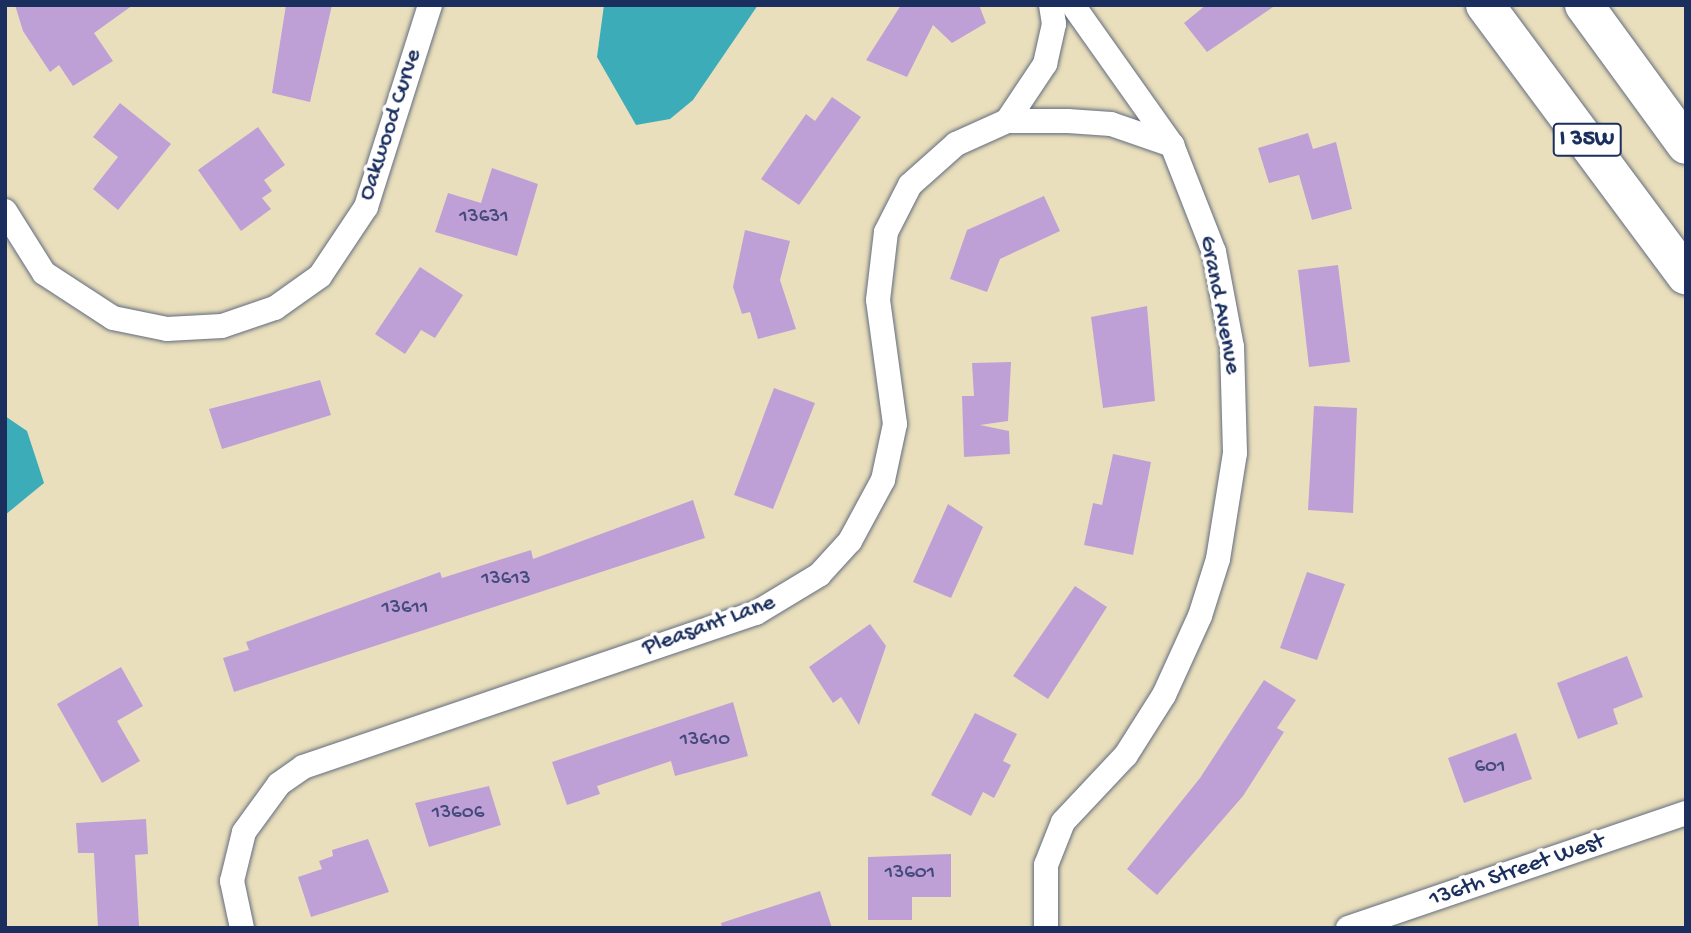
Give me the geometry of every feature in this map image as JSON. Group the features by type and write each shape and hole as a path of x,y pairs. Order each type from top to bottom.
{"highway":[{"name":"I 35W","path":"1485,5 1686,276"},
{"path":"1584,5 1686,145"}],"street":[{"name":"Oakwood Curve","path":"5,211 44,273 113,318 167,329 222,326 275,308 320,276 366,207 430,5"},
{"path":"1007,121 1045,64 1054,24 1051,5"},
{"name":"Grand Avenue","path":"1046,928 1049,852 1063,822 1126,755 1164,695 1200,616 1230,505 1232,346 1214,252 1172,145 1073,5"},
{"name":"Pleasant Lane","path":"242,928 232,881 243,832 279,784 303,767 756,612 819,575 864,521 890,457 896,398 878,300 886,232 910,185 956,144 1007,121 1111,124 1172,145"},
{"name":"136th Street West","path":"1348,928 1390,922 1686,813"}],"water":[{"path":"604,5 758,5 693,100 670,119 636,125 597,57"},
{"path":"5,416 27,431 44,483 5,515"}],"building":[{"path":"15,5 133,5 94,33 113,61 73,86 59,65 50,72 23,31"},
{"path":"286,5 332,5 310,102 272,93"},
{"path":"901,5 979,5 986,23 952,43 933,25 907,77 866,60"},
{"path":"1206,5 1276,5 1207,52 1184,23"},
{"path":"832,97 861,117 799,205 761,179 806,114 815,121"},
{"path":"120,103 171,144 118,210 93,189 118,157 93,137"},
{"path":"258,127 285,165 264,180 272,191 262,198 271,209 241,231 198,170"},
{"path":"1308,133 1313,149 1336,142 1352,209 1312,220 1299,175 1269,183 1258,148"},
{"path":"492,168 538,184 517,256 435,232 448,193 481,203"},
{"path":"1044,196 1060,231 1000,259 987,292 950,279 967,230"},
{"path":"745,230 790,241 780,280 796,329 758,339 750,312 742,314 733,287"},
{"path":"1338,265 1350,362 1309,367 1298,270"},
{"path":"420,267 463,295 435,338 421,330 405,354 375,334"},
{"path":"1147,306 1155,401 1103,408 1091,317"},
{"path":"1011,362 1008,421 980,425 1009,431 1010,454 964,457 962,396 974,396 972,363"},
{"path":"320,380 331,415 222,449 209,409"},
{"path":"774,388 815,403 773,509 734,495"},
{"path":"1314,406 1357,408 1353,513 1308,510"},
{"path":"1113,454 1151,462 1133,555 1084,545 1093,503 1102,505"},
{"path":"693,500 705,538 234,692 223,658 249,650 246,642 440,572 442,578 531,550 533,559"},
{"path":"948,504 983,527 951,598 913,582"},
{"path":"1307,572 1345,584 1317,660 1280,648"},
{"path":"1075,586 1107,607 1048,699 1013,676"},
{"path":"870,624 886,646 859,725 841,697 833,703 809,667"},
{"path":"1627,656 1643,697 1613,709 1618,724 1578,739 1557,683"},
{"path":"121,667 143,706 117,721 140,761 102,783 57,704"},
{"path":"1264,680 1296,700 1277,728 1284,732 1243,796 1157,895 1127,869 1200,778"},
{"path":"733,702 748,756 675,776 671,761 597,786 600,794 567,805 552,762"},
{"path":"975,713 1017,734 1003,761 1011,765 994,798 983,792 971,816 931,795"},
{"path":"1516,733 1532,779 1464,803 1448,758"},
{"path":"489,786 501,825 429,847 415,803"},
{"path":"146,819 148,854 135,855 139,926 98,928 94,853 78,853 76,823"},
{"path":"368,839 389,892 311,917 298,877 322,869 319,861 333,856 332,850"},
{"path":"951,854 951,897 912,897 912,920 868,920 868,857"},
{"path":"820,891 832,928 722,928 721,923"}]}
